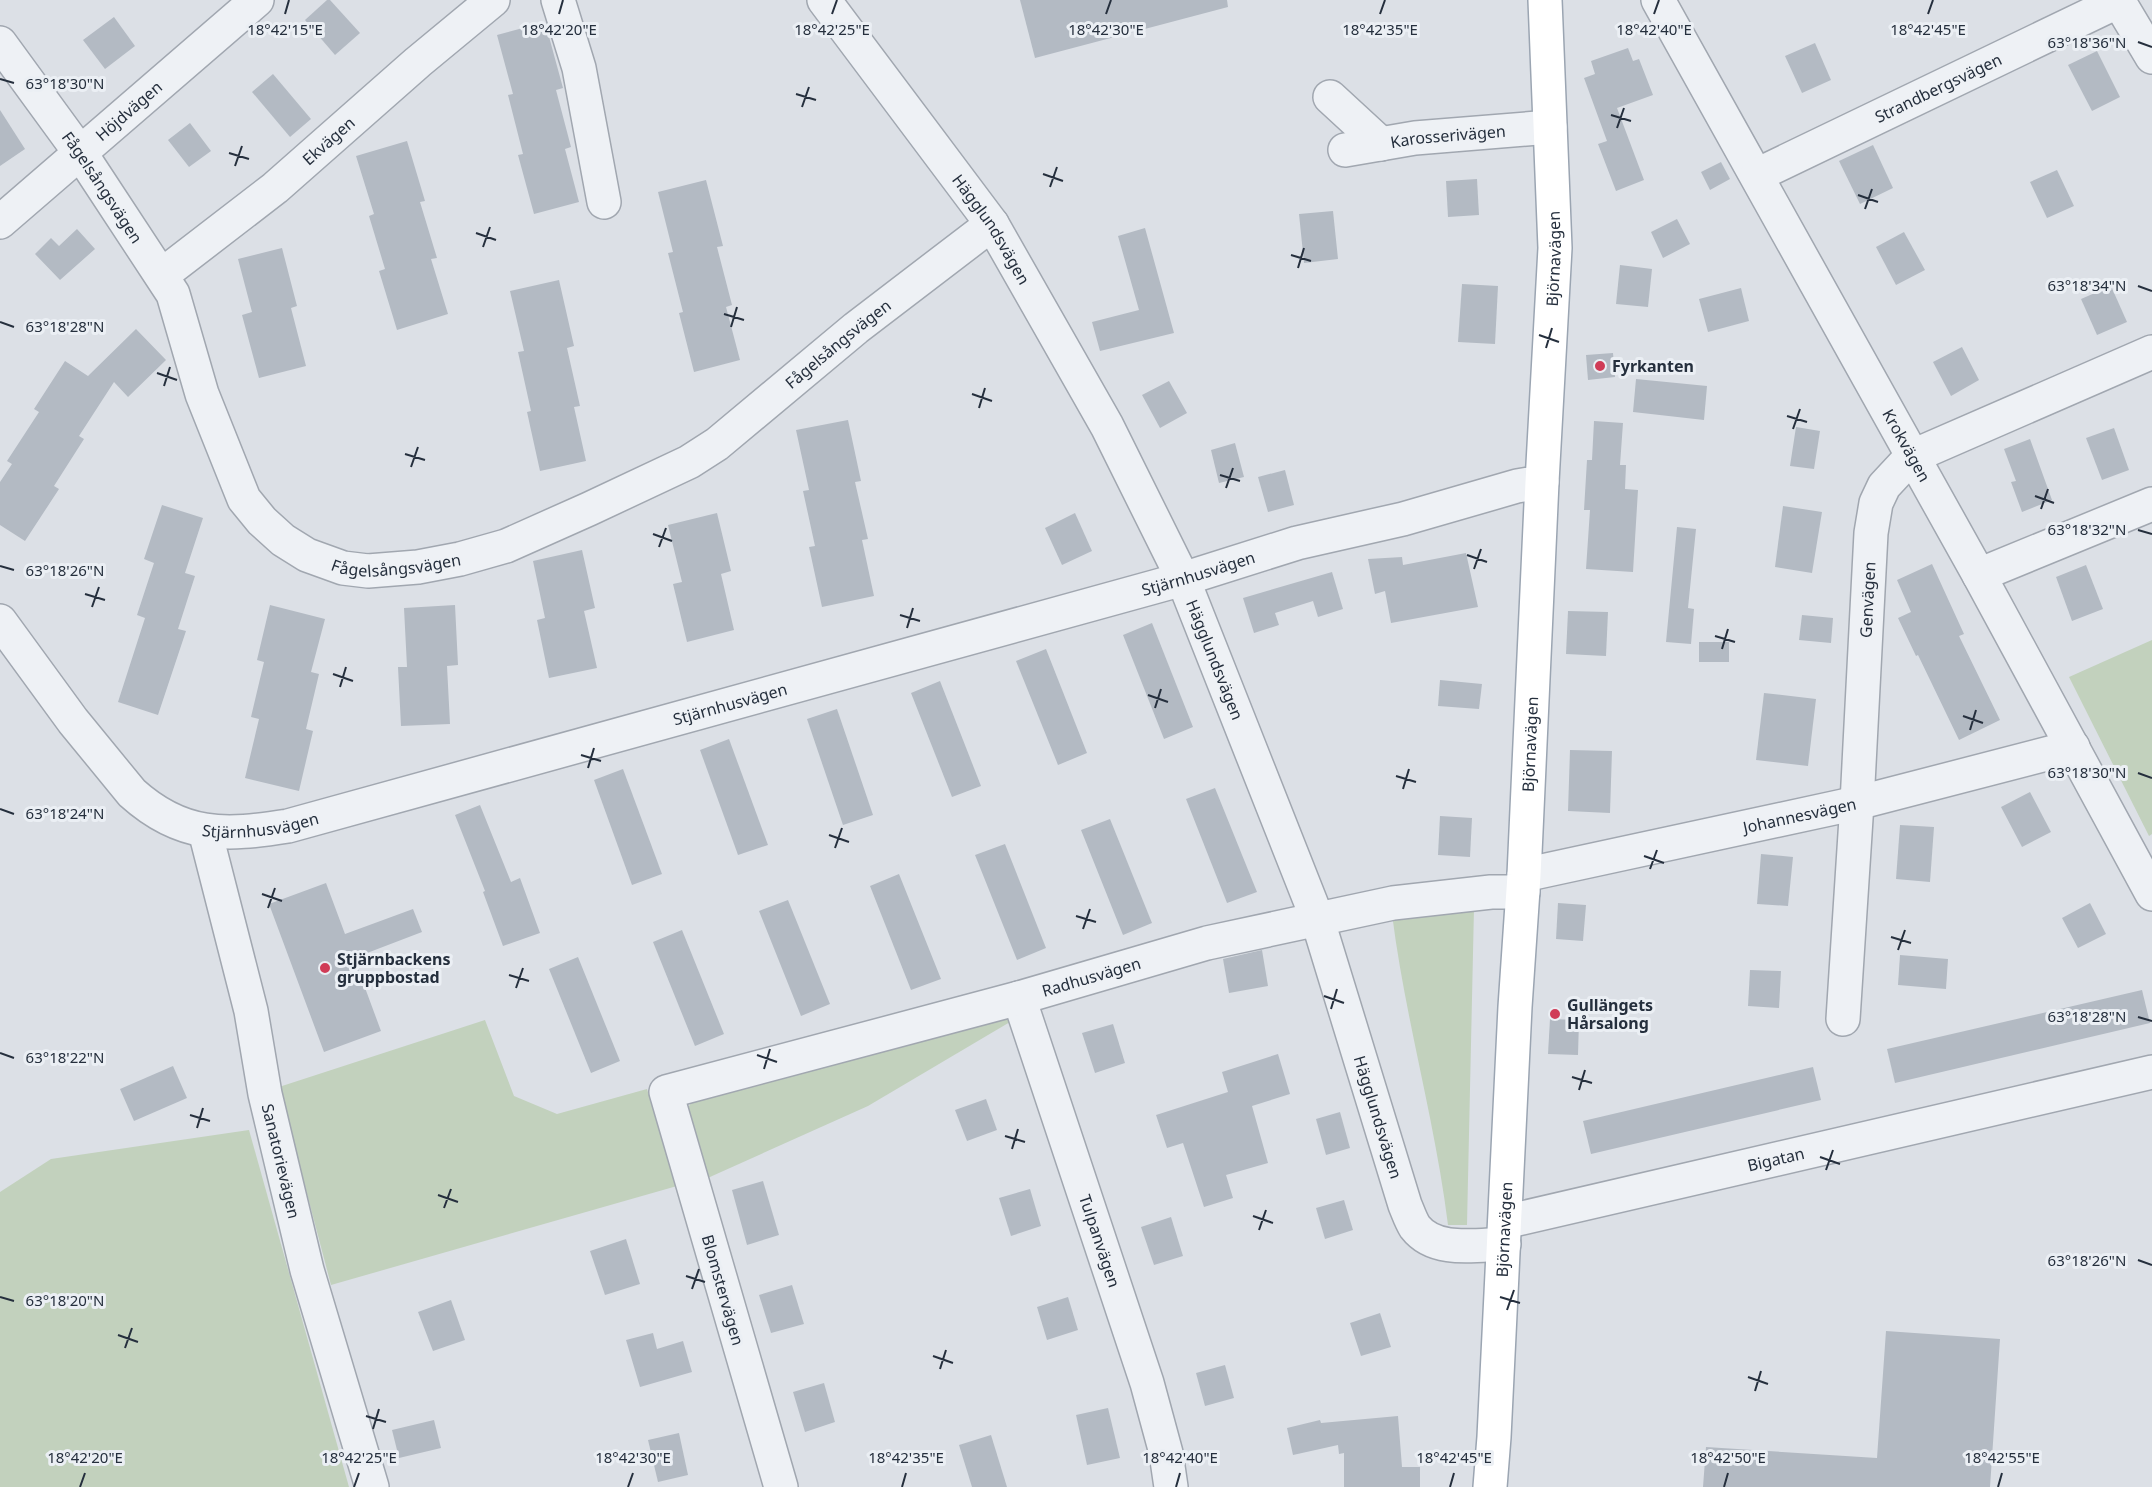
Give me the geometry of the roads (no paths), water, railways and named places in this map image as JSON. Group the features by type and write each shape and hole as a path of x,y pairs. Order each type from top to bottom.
{"main road":[{"name":"Björnavägen","path":"1490,1487 1515,1007 1524,883 1542,482 1556,248 1545,0"}],"street":[{"name":"Höjdvägen","path":"0,222 257,0"},
{"name":"Ekvägen","path":"162,275 275,188 418,62 493,0"},
{"path":"558,0 579,68 604,202"},
{"name":"Hägglundsvägen","path":"824,0 992,224 1107,426 1183,579 1317,918 1405,1205 1414,1225 1434,1242 1452,1245 1504,1233"},
{"name":"Krokvägen","path":"1658,0 1757,175 1911,457 1979,575 2152,894"},
{"path":"2118,0 2152,57"},
{"name":"Strandbergsvägen","path":"1757,175 2118,0"},
{"name":"Fågelsångsvägen","path":"0,43 81,154 162,275 172,294 201,394 244,499 252,511 279,536 307,555 343,568 368,571 418,567 460,559 506,546 689,462 717,444 856,328 992,224"},
{"path":"1330,97 1380,144"},
{"name":"Karosserivägen","path":"1345,150 1415,138 1550,127"},
{"name":"Genvägen","path":"1843,1019 1871,533 1876,503 1884,486 1911,457 2152,352"},
{"name":"Stjärnhusvägen","path":"0,621 73,721 132,793 152,810 168,819 206,831 248,832 288,826 1183,579 1297,543 1403,519 1517,486 1542,482"},
{"path":"1979,575 2152,504"},
{"name":"Johannesvägen","path":"1524,883 1857,803 2073,747"},
{"name":"Sanatorievägen","path":"206,831 251,1011 265,1094 308,1270 372,1487"},
{"name":"Radhusvägen","path":"666,1092 1019,998 1207,943 1393,903 1491,892 1524,883"},
{"name":"Tulpanvägen","path":"1019,998 1148,1383 1166,1453 1171,1487"},
{"name":"Bigatan","path":"1504,1233 2152,1072"},
{"name":"Blomstervägen","path":"666,1092 781,1487"}],"place":[{"name":"Fyrkanten","path":"1600,366"},
{"name":"Stjärnbackens gruppbostad","path":"325,968"},
{"name":"Gullängets Hårsalong","path":"1555,1014"}]}
